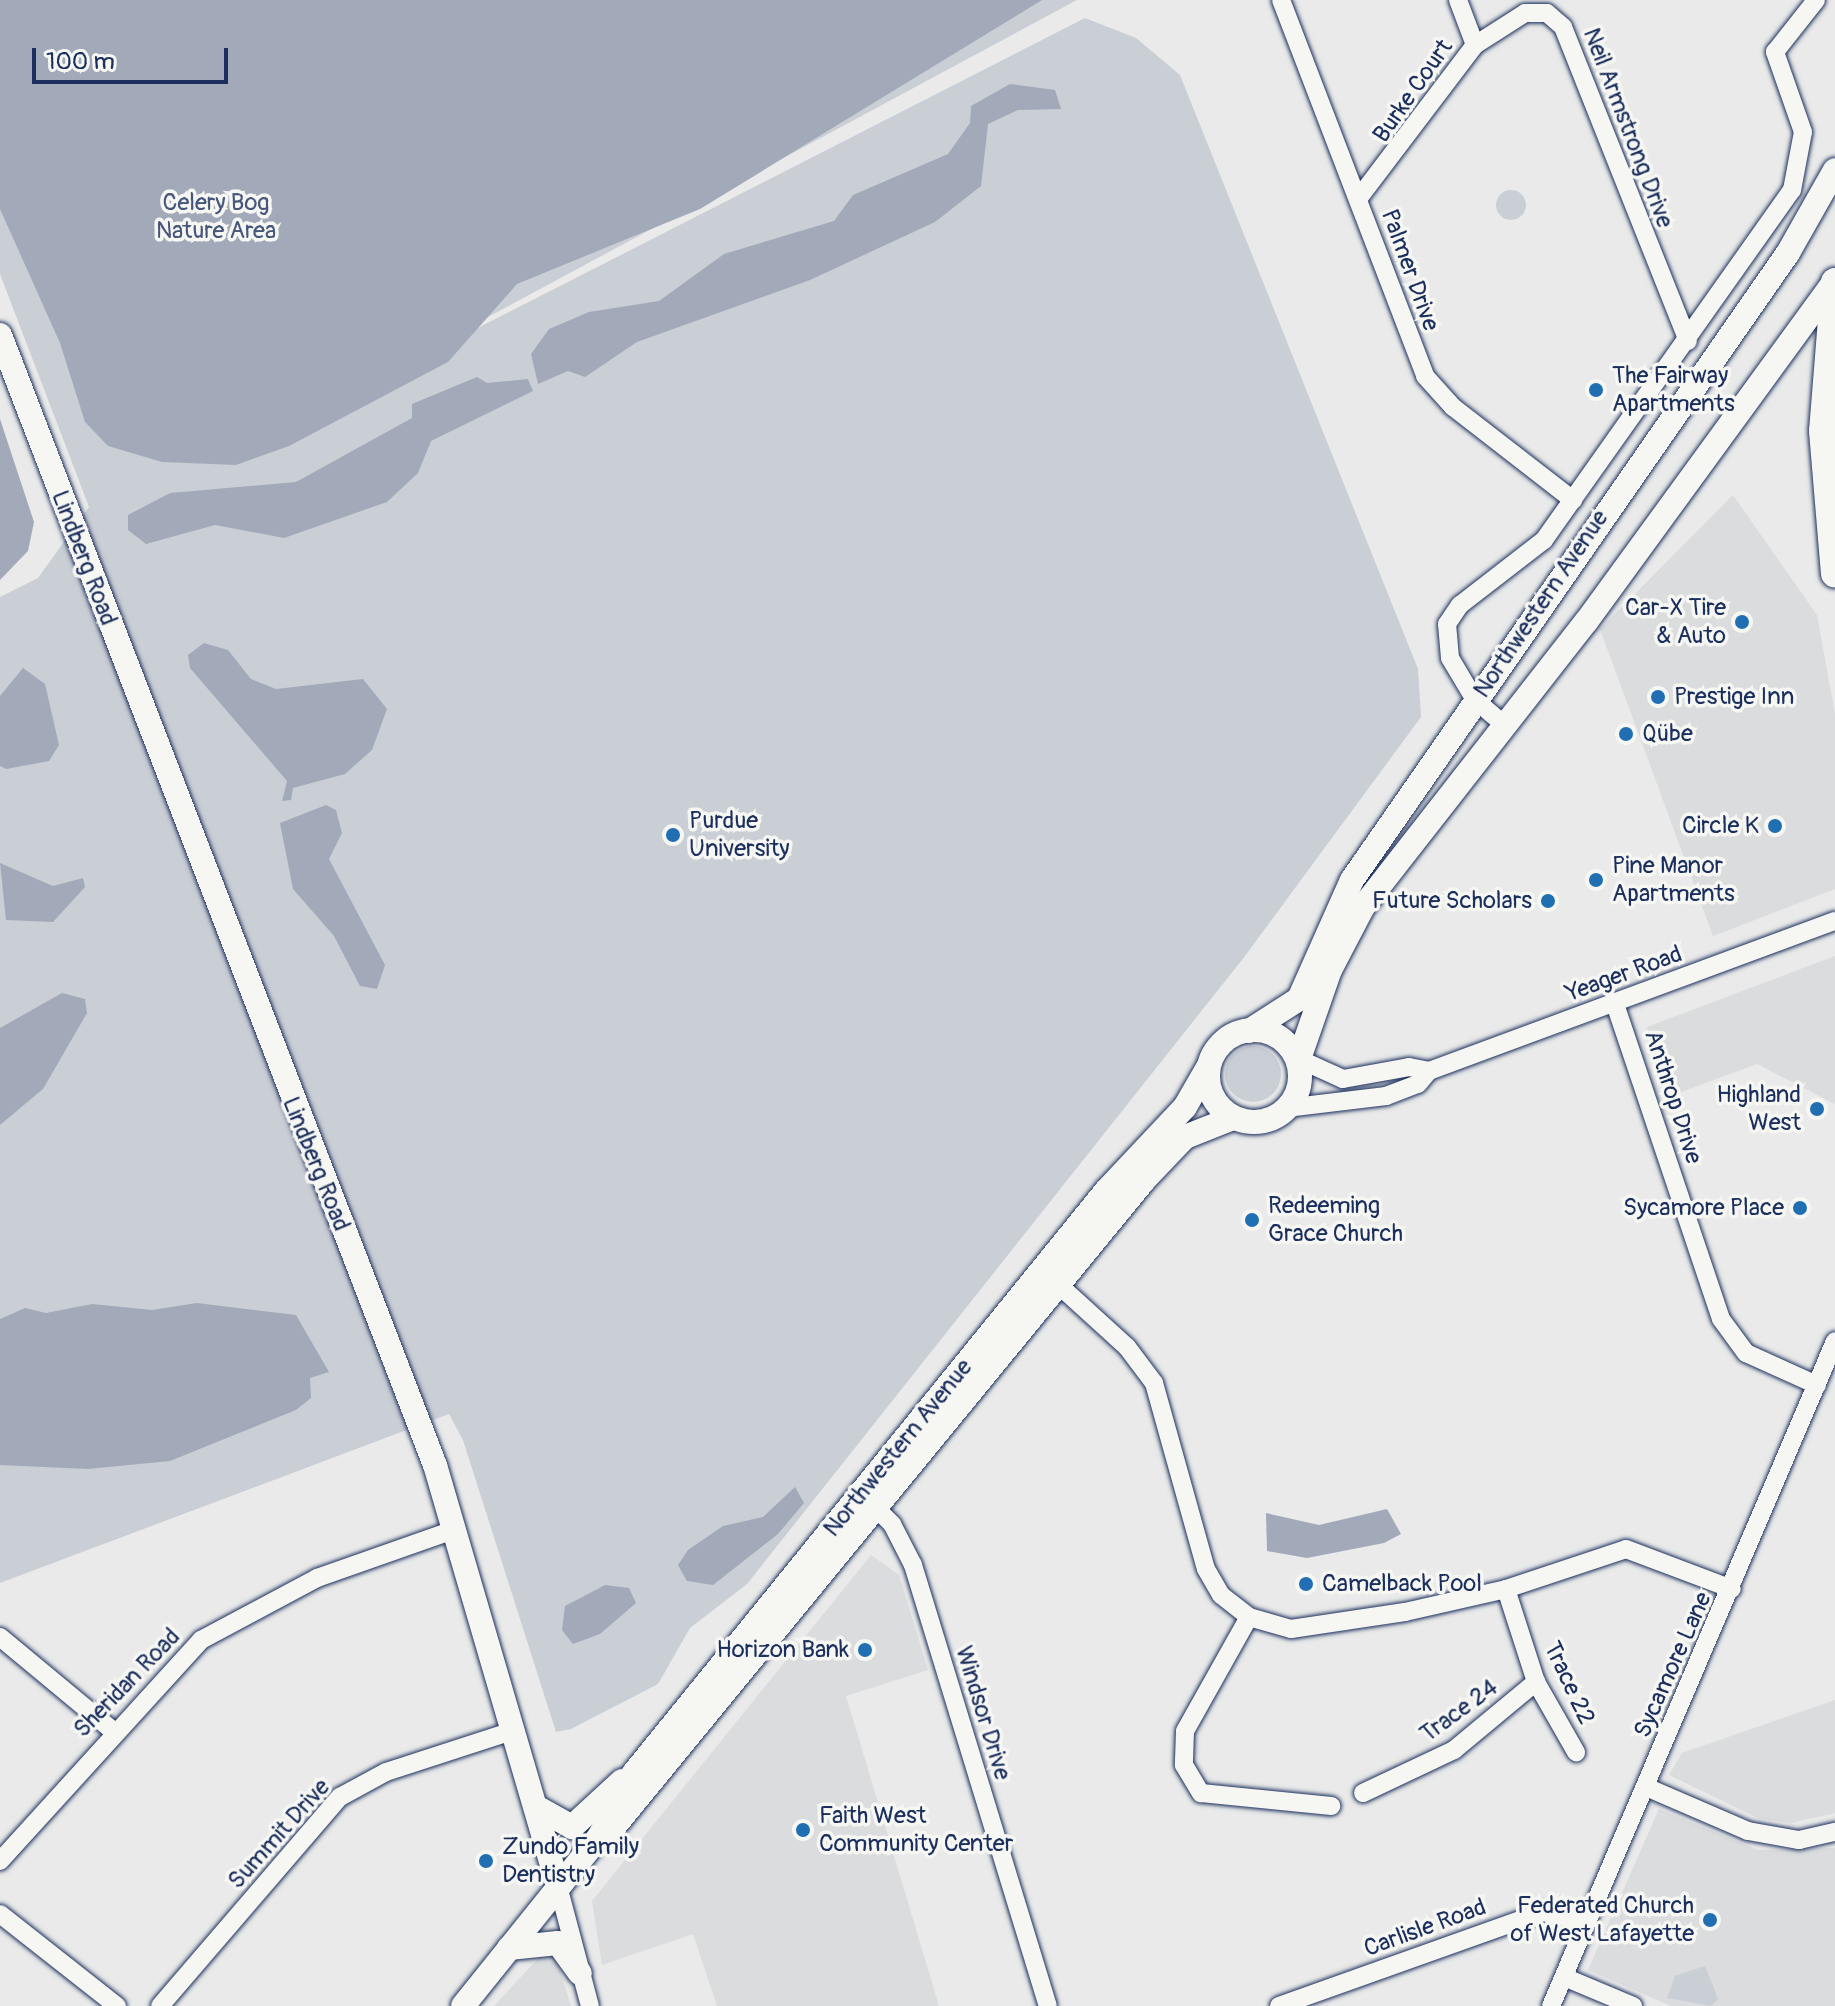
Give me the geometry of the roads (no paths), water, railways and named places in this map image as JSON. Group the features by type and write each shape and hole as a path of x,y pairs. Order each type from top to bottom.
{"highway":[{"path":"1835,281 1823,431 1835,573"}],"main road":[{"name":"Northwestern Avenue","path":"1249,1031 1299,999 1352,880 1788,253 1835,170"},
{"name":"Northwestern Avenue","path":"1300,1058 1330,970 1363,907 1507,727 1835,281"},
{"name":"Lindberg Road","path":"0,335 456,1529 558,1886"},
{"path":"1249,1031 1278,1038 1300,1058 1299,1090 1286,1108 1233,1118 1212,1096 1208,1067 1223,1042 1249,1031"},
{"name":"Northwestern Avenue","path":"463,2006 599,1837 648,1791 870,1502 1185,1107 1208,1067"},
{"name":"Northwestern Avenue","path":"1047,1282 1179,1143 1233,1118"},
{"name":"Northwestern Avenue","path":"599,1837 634,1773 870,1502"},
{"path":"538,1808 561,1826 576,1825 634,1773"},
{"path":"509,1948 558,1943 580,1973"}],"street":[{"name":"Palmer Drive","path":"1281,0 1435,389 1573,500"},
{"name":"Burke Court","path":"1358,199 1475,45 1458,0"},
{"path":"1507,727 1475,700 1445,647 1451,614 1535,549 1688,341 1800,171 1803,132 1775,52 1816,0"},
{"name":"Neil Armstrong Drive","path":"1475,45 1525,13 1547,13 1563,27 1688,341"},
{"name":"Yeager Road","path":"1286,1108 1386,1096 1418,1084 1429,1071 1835,921"},
{"name":"Anthrop Drive","path":"1615,1004 1721,1319 1746,1353 1817,1385"},
{"name":"Yeager Road","path":"1300,1058 1343,1079 1409,1067 1429,1071"},
{"path":"1047,1282 1099,1323 1154,1383 1206,1569 1221,1595 1249,1617 1291,1629 1319,1626 1506,1589 1626,1549 1732,1589"},
{"name":"Sycamore Lane","path":"1551,2006 1732,1589 1835,1341"},
{"name":"Windsor Drive","path":"870,1502 913,1565 1048,2006"},
{"name":"Sheridan Road","path":"0,1861 112,1730 218,1628 317,1578 456,1529"},
{"name":"Trace 22","path":"1506,1589 1536,1682 1576,1752"},
{"path":"1249,1617 1185,1731 1184,1765 1201,1793 1331,1806"},
{"path":"0,1637 112,1730"},
{"name":"Trace 24","path":"1363,1793 1454,1750 1536,1682"},
{"name":"Summit Drive","path":"160,2006 340,1797 386,1772 515,1730"},
{"path":"1646,1787 1748,1831 1799,1840 1835,1832"},
{"name":"Lindberg Road","path":"558,1886 590,2006"},
{"name":"Carlisle Road","path":"1282,2006 1543,1912 1587,1923"},
{"path":"0,1914 117,2006"},
{"path":"1564,1977 1633,2006"}],"water":[{"name":"Celery Bog Nature Area","path":"0,0 1042,0 700,209 517,284 448,362 289,446 236,465 162,462 108,446 85,422 60,343 0,209"},
{"path":"1010,84 1055,90 1061,109 1018,110 988,124 981,186 935,222 810,280 637,342 585,377 568,371 538,384 531,354 549,329 589,312 659,301 724,254 834,221 853,195 948,154 970,123 971,106"},
{"path":"477,377 487,383 528,379 533,391 431,441 418,473 387,502 284,538 215,525 146,544 128,530 128,515 170,493 296,482 412,418 412,404"},
{"path":"0,419 34,522 28,551 0,580"},
{"path":"204,643 228,650 251,679 276,689 363,679 387,709 372,750 345,774 293,788 291,800 282,801 287,781 190,668 188,655"},
{"path":"23,668 45,684 59,745 49,761 6,769 0,766 0,696"},
{"path":"326,805 336,810 342,833 329,859 385,965 377,989 360,986 334,936 293,889 280,823"},
{"path":"0,863 53,886 83,878 85,887 53,922 6,920"},
{"path":"62,993 85,999 87,1013 43,1089 0,1125 0,1028"},
{"path":"197,1303 296,1315 329,1372 310,1378 311,1398 296,1410 170,1461 88,1469 0,1465 0,1319 25,1308 46,1313 92,1304 152,1310"},
{"path":"795,1487 804,1503 778,1534 713,1585 687,1581 678,1565 688,1550 723,1526 763,1517"},
{"path":"1387,1509 1401,1534 1384,1543 1307,1558 1267,1551 1266,1513 1319,1525"},
{"path":"605,1585 629,1588 636,1603 600,1634 573,1644 562,1630 565,1606"}],"place":[{"name":"The Fairway Apartments","path":"1596,390"},
{"name":"Car-X Tire & Auto","path":"1742,622"},
{"name":"Prestige Inn","path":"1658,697"},
{"name":"Qübe","path":"1626,734"},
{"name":"Circle K","path":"1775,826"},
{"name":"Purdue University","path":"673,835"},
{"name":"Pine Manor Apartments","path":"1596,880"},
{"name":"Future Scholars","path":"1548,901"},
{"name":"Highland West","path":"1817,1109"},
{"name":"Sycamore Place","path":"1800,1208"},
{"name":"Redeeming Grace Church","path":"1252,1220"},
{"name":"Camelback Pool","path":"1306,1584"},
{"name":"Horizon Bank","path":"865,1650"},
{"name":"Faith West Community Center","path":"803,1830"},
{"name":"Zundo Family Dentistry","path":"486,1861"},
{"name":"Federated Church of West Lafayette","path":"1710,1920"}]}
